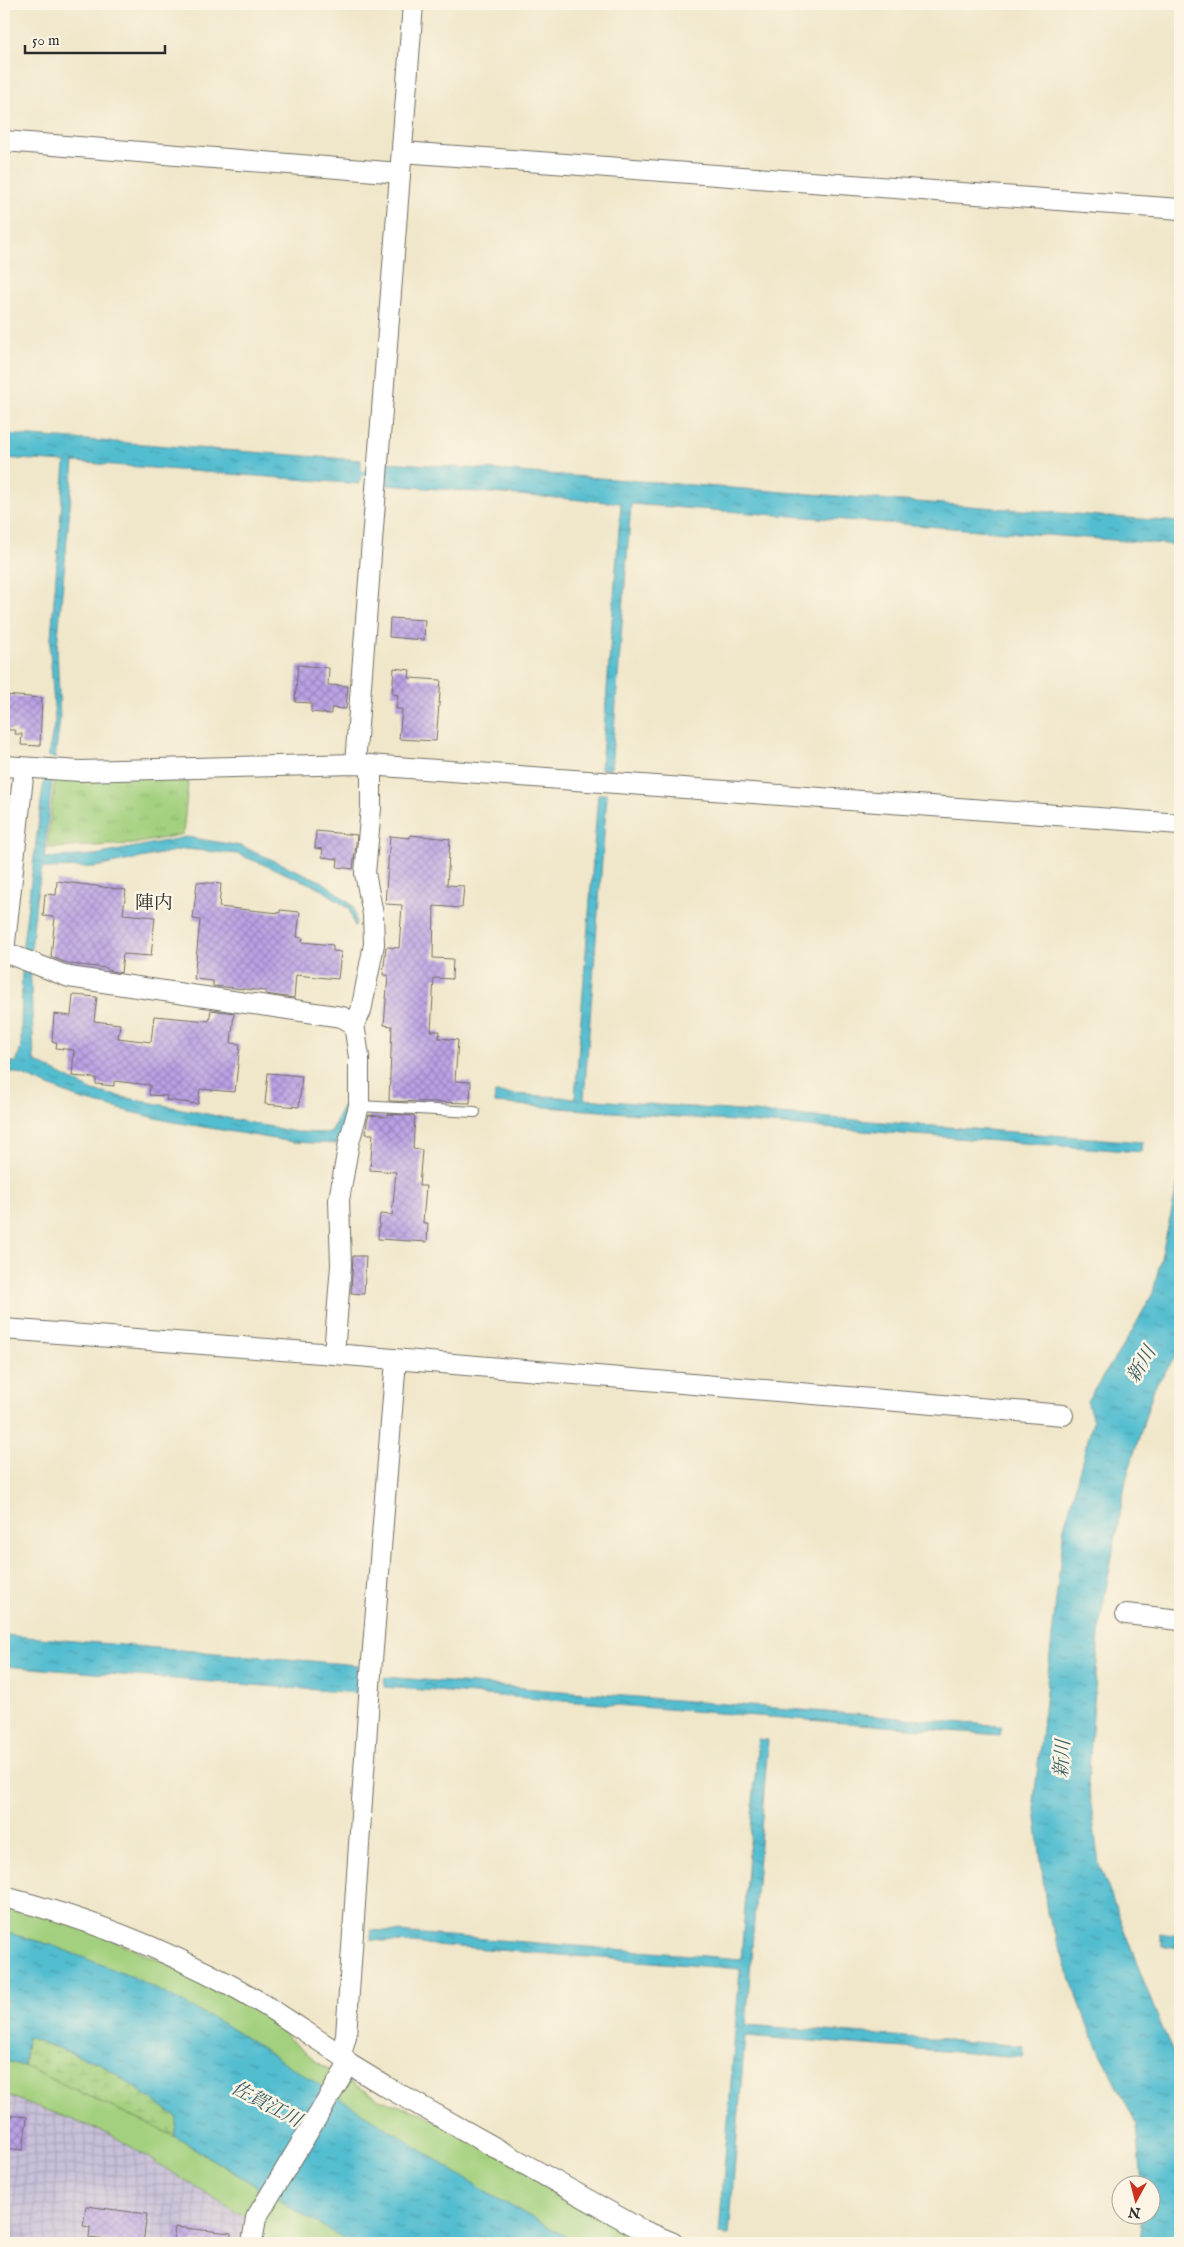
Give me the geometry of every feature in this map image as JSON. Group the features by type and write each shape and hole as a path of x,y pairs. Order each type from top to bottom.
{"street":[{"path":"334,1354 341,1265 339,1200 349,1142 359,1106 359,1057 354,1024 361,1011 374,944 373,914 365,873 371,808 363,765 376,492 413,4"},
{"path":"4,141 400,173"},
{"path":"402,152 1180,209"},
{"path":"4,766 80,771 363,765 1180,824"},
{"path":"24,768 15,956 69,977 342,1017 354,1024"},
{"path":"4,1329 334,1354 1063,1415"},
{"path":"252,2243 256,2218 345,2060 368,1708 396,1360"},
{"path":"1126,1614 1180,1620"},
{"path":"4,1897 60,1911 150,1947 235,1987 345,2060 642,2230 673,2243"}],"lane":[{"path":"359,1106 475,1112"}],"shaded area":[{"path":"4,2094 110,2134 245,2217 241,2243 4,2243"}],"green space":[{"path":"189,774 183,834 134,844 47,848 55,776"},
{"path":"4,1902 58,1916 163,1962 257,2010 315,2061 381,2100 424,2114 657,2243 577,2243 493,2196 338,2098 51,1945 4,1932"},
{"path":"27,2037 100,2063 178,2117 174,2136 24,2066"},
{"path":"4,2060 24,2066 174,2136 350,2243 256,2243 258,2228 245,2217 110,2134 4,2094"}],"water":[{"path":"4,434 361,460 360,484 74,462 57,648 60,719 55,759 48,756 55,720 50,650 65,462 4,458"},
{"path":"388,462 1180,522 1180,545 631,504 611,770 601,769 621,503 387,485"},
{"path":"44,779 52,779 44,858 96,855 186,837 241,846 323,882 353,906 356,922 355,927 349,909 320,888 238,854 185,849 96,867 42,868 36,900 30,960 34,1061 93,1091 296,1132 331,1133 343,1105 348,1111 337,1144 293,1142 168,1121 83,1100 20,1074 4,1070 4,1059 16,1063 21,1047 22,952"},
{"path":"598,794 607,794 584,1099 1142,1142 1141,1152 494,1103 495,1093 575,1098"},
{"name":"新川","path":"1180,1174 1180,1350 1154,1388 1126,1480 1100,1621 1088,1783 1099,1864 1155,2011 1180,2068 1180,2243 1139,2243 1141,2224 1162,2224 1162,2174 1141,2174 1137,2125 1089,2029 1047,1913 1034,1801 1064,1528 1093,1421 1087,1401 1131,1333 1153,1293"},
{"path":"4,1635 357,1665 356,1693 4,1666"},
{"path":"385,1677 1002,1726 1000,1735 384,1687"},
{"path":"758,1739 768,1740 746,2025 1024,2046 1023,2057 745,2036 729,2235 719,2234 740,1969 371,1940 371,1930 741,1959"},
{"name":"佐賀江川","path":"4,1932 51,1945 133,1977 224,2024 493,2196 577,2243 350,2243 174,2136 177,2117 100,2063 27,2037 24,2066 4,2060"},
{"path":"1159,1933 1180,1936 1180,1949 1163,1947"}],"building":[{"path":"390,618 425,620 424,640 389,637"},
{"path":"298,665 329,668 328,685 348,686 346,709 331,708 331,714 311,712 311,703 295,702"},
{"path":"394,668 410,670 409,678 441,680 436,741 399,739 402,709 396,709 398,695 392,694"},
{"path":"4,695 42,698 40,746 21,745 22,734 15,734 16,730 4,730"},
{"path":"316,831 357,835 353,869 337,867 338,859 322,857 323,849 315,848"},
{"path":"410,835 450,839 447,885 464,886 462,908 434,906 433,958 453,959 452,979 434,978 431,1031 440,1031 439,1038 458,1040 455,1081 471,1082 470,1103 389,1101 392,1026 384,1025 388,975 383,975 386,947 399,948 402,905 385,904 390,836 410,838"},
{"path":"57,881 126,890 123,914 155,917 151,956 123,954 121,973 107,970 107,968 70,964 51,957 55,917 43,916 45,894 56,895"},
{"path":"197,882 221,884 219,907 280,913 280,910 300,912 297,937 303,938 302,942 333,945 333,951 341,952 338,979 296,975 294,998 266,994 266,991 213,986 213,981 194,979 200,920 193,919"},
{"path":"73,995 97,997 94,1021 120,1024 118,1038 151,1042 154,1016 209,1021 211,1010 234,1013 231,1043 240,1044 235,1092 200,1089 198,1104 166,1100 167,1096 149,1095 150,1085 114,1081 114,1086 96,1084 96,1078 72,1076 74,1050 56,1048 57,1042 52,1042 54,1014 71,1016"},
{"path":"268,1073 302,1076 299,1107 265,1104"},
{"path":"388,1114 415,1116 413,1149 422,1150 419,1186 426,1186 423,1223 428,1223 427,1242 378,1239 380,1214 392,1215 396,1172 370,1170 373,1134 366,1134 369,1115 388,1117"},
{"path":"353,1256 366,1256 364,1294 351,1293"},
{"path":"4,2115 27,2117 23,2150 4,2148"},
{"path":"86,2206 147,2214 143,2243 114,2243 114,2241 89,2238 90,2227 83,2226"},
{"path":"175,2227 231,2233 231,2243 173,2243"}],"waterway":[{"path":"361,473 387,475"}],"district":[{"name":"陣内","path":"154,904"}]}
